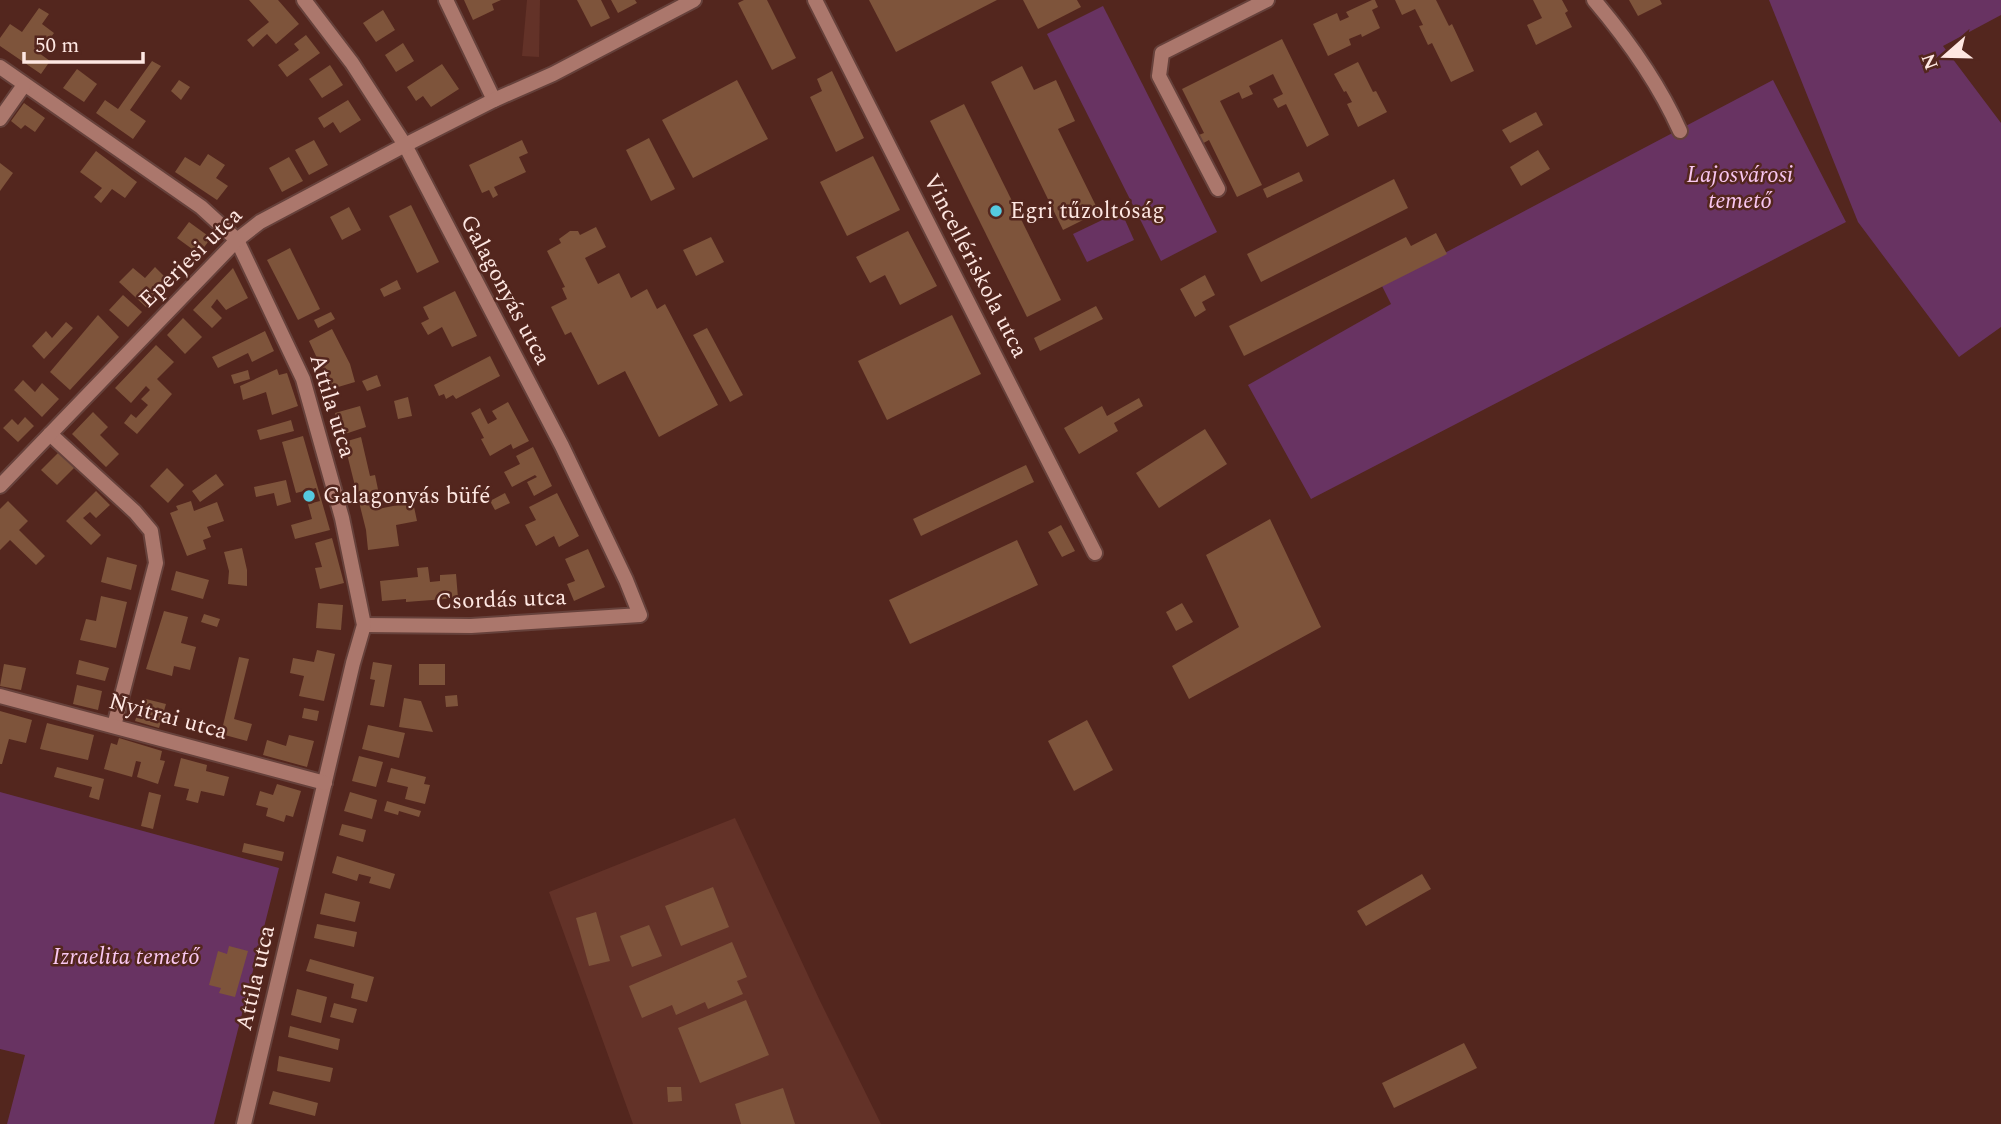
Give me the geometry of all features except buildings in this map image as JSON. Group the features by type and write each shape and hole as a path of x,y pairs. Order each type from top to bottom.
{"street":[{"name":"Galagonyás utca","path":"304,0 352,63 405,145 562,446 640,615"},
{"path":"446,0 494,100"},
{"name":"Eperjesi utca","path":"0,486 236,240 260,222 405,145 553,74 694,0"},
{"name":"Vincellériskola utca","path":"815,0 1095,553"},
{"path":"1217,189 1159,76 1163,53 1267,0"},
{"path":"1594,0 1618,28 1659,91 1680,131"},
{"name":"Attila utca","path":"0,67 201,207 236,240 303,379 341,518 364,625 244,1124"},
{"path":"0,119 24,85"},
{"path":"50,434 135,512 150,531 156,563 114,726"},
{"name":"Csordás utca","path":"364,625 471,626 640,615"},
{"name":"Nyitrai utca","path":"0,696 325,783"}],"shaded area":[{"path":"527,0 540,0 539,57 522,56"},
{"path":"735,818 881,1124 633,1124 549,892"}],"green space":[{"path":"1769,0 2001,0 2001,15 1943,46 2001,123 2001,327 1959,357 1858,222"},
{"path":"1103,6 1217,232 1161,261 1047,34"},
{"name":"Lajosvárosi temető","path":"1773,80 1846,222 1311,499 1248,385 1391,304 1382,286"},
{"path":"1121,211 1134,240 1087,262 1073,234"},
{"name":"Izraelita temető","path":"0,792 279,868 214,1124 7,1124 25,1055 0,1049"}],"place":[{"name":"Egri tűzoltóság","path":"996,211"},
{"name":"Galagonyás büfé","path":"309,496"}]}
